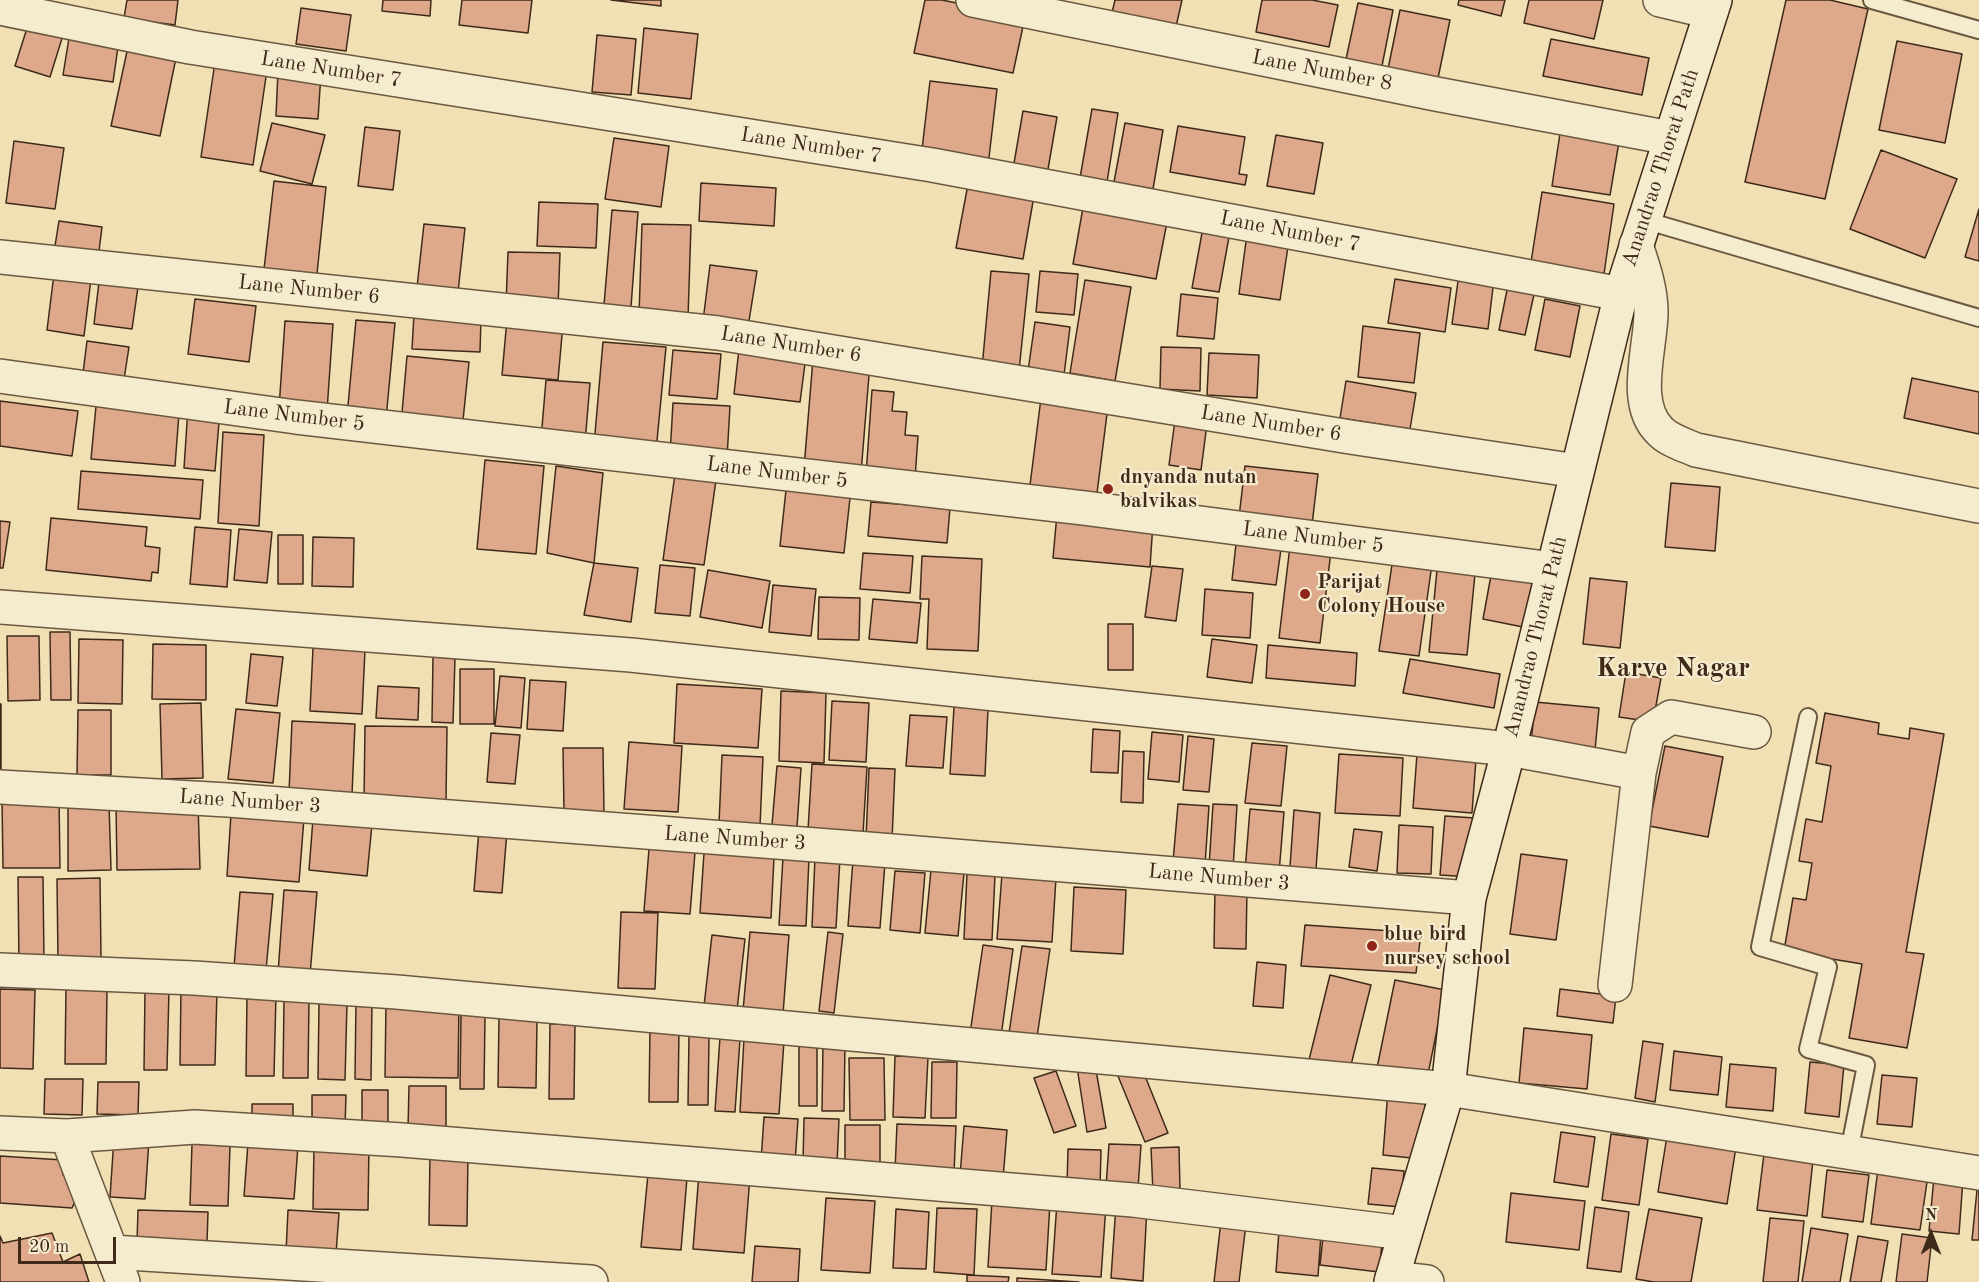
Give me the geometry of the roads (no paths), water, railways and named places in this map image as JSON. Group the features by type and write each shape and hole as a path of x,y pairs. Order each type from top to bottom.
{"street":[{"name":"Lane Number 8","path":"973,0 1436,94 1670,138"},
{"path":"1660,0 1713,6"},
{"name":"Anandrao Thorat Path","path":"1392,1280 1448,1089 1469,898 1509,749 1621,294 1713,6"},
{"name":"Lane Number 7","path":"0,8 190,47 932,165 1621,294"},
{"path":"1640,233 1651,310 1644,400 1651,420 1661,433 1696,450 1979,506"},
{"name":"Lane Number 6","path":"0,257 718,333 1350,437 1577,471"},
{"name":"Lane Number 5","path":"0,376 296,417 1084,508 1553,569"},
{"path":"0,607 631,654 1509,749 1639,773"},
{"path":"1615,985 1639,773 1648,732 1671,717 1754,732"},
{"name":"Lane Number 3","path":"0,787 228,800 1469,898"},
{"path":"0,970 194,978 397,992 1448,1089 1979,1173"},
{"path":"0,1133 67,1136 195,1127 402,1140 1133,1200 1405,1233"},
{"path":"67,1136 123,1282"},
{"path":"112,1252 591,1282"},
{"path":"1392,1280 1427,1282"}],"lane":[{"path":"1872,0 1979,30"},
{"path":"1640,233 1979,318"},
{"path":"1808,717 1760,947 1828,967 1808,1049 1866,1065 1850,1152"}],"place":[{"name":"dnyanda nutan balvikas","path":"1108,489"},
{"name":"Parijat Colony House","path":"1305,594"},
{"name":"blue bird nursey school","path":"1372,946"}],"district":[{"name":"Karve Nagar","path":"1673,669"}]}
